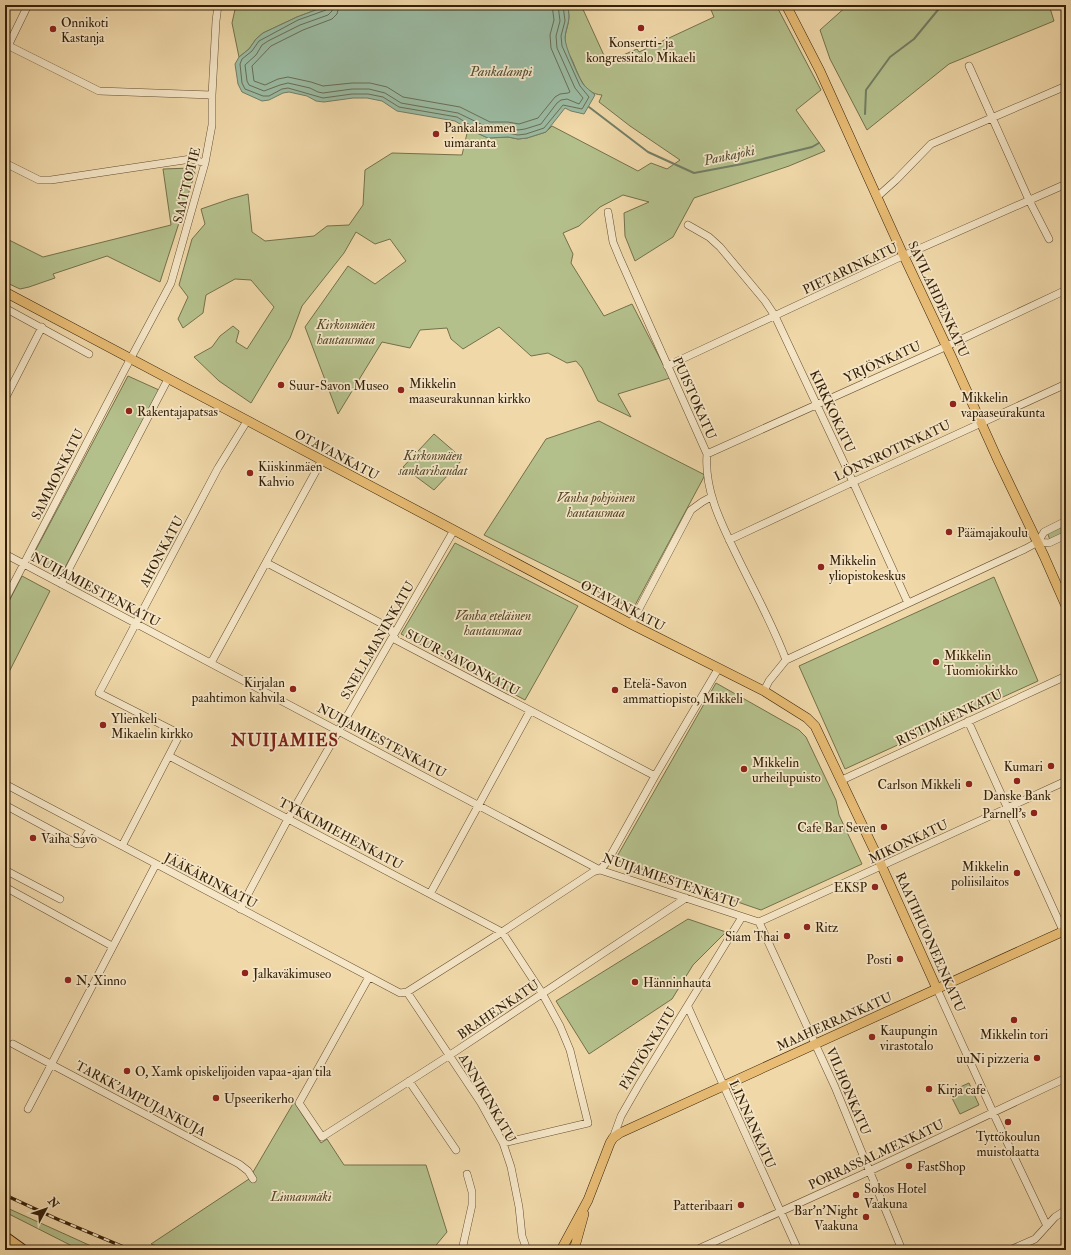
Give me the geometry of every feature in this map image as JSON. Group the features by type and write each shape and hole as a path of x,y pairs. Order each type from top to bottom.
{"highway":[{"path":"5,1237 23,1250"}],"main road":[{"name":"SAVILAHDENKATU","path":"786,5 802,34 841,117 981,423 1038,542 1066,606"},
{"name":"OTAVANKATU","path":"5,292 130,360 322,460 452,534 764,691"},
{"name":"RAATIHUONEENKATU","path":"764,691 807,718 815,726 842,780 938,989"},
{"name":"MAAHERRANKATU","path":"613,1138 620,1133 815,1043 1065,933"},
{"name":"PÄIVIÖNKATU","path":"574,1250 588,1200 613,1138"},
{"name":"PÄIVIÖNKATU","path":"561,1250 588,1200"}],"street":[{"path":"28,5 6,45 99,91 212,95"},
{"name":"SAATTOTIE","path":"130,360 171,283 205,163 212,125 212,95 218,5"},
{"path":"969,66 1029,200 1049,239"},
{"path":"877,197 931,144 1066,86"},
{"path":"5,163 39,180 51,180 191,159 205,163"},
{"name":"PIETARINKATU","path":"667,366 904,256 1066,184"},
{"name":"PUISTOKATU","path":"608,212 613,242 707,454 706,462 711,497 729,540 786,660"},
{"name":"KIRKKOKATU","path":"688,225 709,237 720,247 765,301 775,316 908,603"},
{"name":"YRJÖNKATU","path":"707,454 1066,290"},
{"path":"5,308 89,354"},
{"path":"5,399 42,327"},
{"name":"SAMMONKATU","path":"5,600 130,360"},
{"path":"61,584 168,380"},
{"name":"LÖNNROTINKATU","path":"729,540 1066,384"},
{"name":"AHONKATU","path":"168,756 180,734 99,693 218,468 247,421"},
{"path":"211,663 322,460"},
{"path":"631,624 691,510 711,497"},
{"path":"764,691 786,660 1026,549 1038,542 1044,532 1066,521"},
{"name":"SNELLMANINKATU","path":"240,909 288,819 452,534"},
{"path":"1038,542 1049,543 1066,535"},
{"name":"NUIJAMIESTENKATU","path":"5,554 600,870 759,922"},
{"name":"SUUR-SAVONKATU","path":"266,563 390,628 396,640 655,776"},
{"path":"407,992 593,872 600,870 607,862 718,668"},
{"name":"RISTIMÄENKATU","path":"842,780 1066,676"},
{"path":"430,894 530,710"},
{"path":"968,721 1065,933"},
{"path":"122,846 168,756"},
{"name":"TYKKIMIEHENKATU","path":"168,756 502,932"},
{"name":"MIKONKATU","path":"759,922 1066,781"},
{"name":"JÄÄKÄRINKATU","path":"5,784 369,977 400,993 407,992"},
{"path":"5,805 77,844 81,844 90,829"},
{"path":"28,1109 156,864"},
{"path":"5,870 60,899"},
{"path":"5,887 112,946"},
{"name":"BRAHENKATU","path":"369,977 299,1103 322,1137 450,1055 686,898"},
{"name":"PÄIVIÖNKATU","path":"613,1138 621,1116 636,1089 688,1007 742,917"},
{"name":"VILHONKATU","path":"759,922 815,1043 902,1250"},
{"path":"502,932 542,993 560,1026 570,1050 588,1123 503,1143"},
{"name":"RAATIHUONEENKATU","path":"938,989 993,1112 1047,1226"},
{"name":"ANNIKINKATU","path":"407,992 450,1055 503,1143 512,1167 522,1236 527,1250"},
{"name":"LINNANKATU","path":"688,1007 798,1250"},
{"name":"TARKK'AMPUJANKUJA","path":"13,1044 239,1164 248,1171 253,1180"},
{"name":"PORRASSALMENKATU","path":"696,1250 870,1171 1066,1078"},
{"path":"409,1081 456,1150"},
{"path":"462,1250 472,1206 472,1192 467,1174"},
{"path":"1010,1250 1035,1239 1055,1217 1066,1210"}],"green space":[{"path":"236,5 329,5 297,17 263,33 256,39 249,49 239,57 232,23"},
{"name":"Kirkonmäen hautausmaa","path":"567,5 581,5 607,62 637,49 639,52 714,17 709,5 776,5 821,90 796,110 825,151 789,166 694,198 673,237 635,261 625,236 624,213 649,202 623,195 600,207 579,226 563,233 573,254 571,263 604,316 632,304 670,378 618,394 631,417 598,401 582,368 576,361 567,363 548,353 531,356 499,327 463,349 451,339 447,328 420,330 410,348 382,342 338,414 305,327 348,266 375,284 406,261 390,239 375,244 356,232 344,253 302,306 290,338 251,403 219,381 194,357 212,347 220,336 233,326 239,331 236,342 247,349 274,307 251,280 235,279 206,295 203,313 183,328 178,319 188,297 179,285 192,239 205,224 201,209 248,194 252,232 265,241 314,236 327,226 349,225 363,205 365,170 392,153 462,155 468,129 488,138 508,137 518,139 527,138 546,132 552,126 638,171 651,163 667,169 680,160 630,126 599,102 602,95 596,94 586,88 565,45 565,35 569,17"},
{"path":"848,5 1049,5 1054,21 949,64 867,130 830,59 820,30"},
{"path":"191,168 195,173 160,282 107,256 53,274 55,278 29,287 20,289 5,282 5,238 43,257 171,225 163,169"},
{"path":"128,376 159,390 61,575 31,559"},
{"name":"Vanha pohjoinen hautausmaa","path":"599,421 705,475 633,609 484,535 546,439"},
{"name":"Kirkonmäen sankarihaudat","path":"434,434 463,459 434,490 403,467"},
{"path":"1066,523 1066,533 1050,540 1047,532"},
{"name":"Vanha eteläinen hautausmaa","path":"455,543 578,606 525,700 401,634"},
{"path":"22,576 50,591 5,680 5,609"},
{"path":"994,577 1038,681 845,769 799,666"},
{"name":"Mikkelin urheilupuisto","path":"716,683 799,730 806,737 836,800 839,815 862,864 761,910 615,860"},
{"name":"Hänninhauta","path":"688,919 726,932 693,965 672,999 589,1054 556,1001"},
{"path":"969,1083 979,1105 960,1114 949,1092"},
{"name":"Linnanmäki","path":"294,1102 321,1143 327,1139 344,1165 426,1165 447,1232 432,1250 171,1250 151,1244 249,1179"},
{"path":"5,1207 100,1250 80,1250 5,1212"}],"water":[{"name":"Pankalampi","path":"329,5 567,5 569,19 565,38 567,48 583,84 595,95 584,114 565,108 546,132 527,138 518,139 508,137 488,138 455,121 397,111 382,101 367,98 353,98 324,102 316,101 307,96 289,92 283,93 269,100 262,101 242,92 238,84 235,64 239,57 249,49 256,39 263,33 297,17"}],"waterway":[{"name":"Pankajoki","path":"865,114 866,90 890,57 914,39 942,5"},
{"name":"Pankajoki","path":"589,107 648,152 694,173 742,164 812,147 819,143"}],"railway":[{"path":"5,1195 131,1250"}],"place":[{"name":"Konsertti- ja kongressitalo Mikaeli","path":"641,28"},
{"name":"Onnikoti Kastanja","path":"53,29"},
{"name":"Pankalammen uimaranta","path":"436,134"},
{"name":"Suur-Savon Museo","path":"281,385"},
{"name":"Mikkelin maaseurakunnan kirkko","path":"401,390"},
{"name":"Mikkelin vapaaseurakunta","path":"953,404"},
{"name":"Rakentajapatsas","path":"129,411"},
{"name":"Kiiskinmäen Kahvio","path":"250,473"},
{"name":"Päämajakoulu","path":"949,532"},
{"name":"Mikkelin yliopistokeskus","path":"821,567"},
{"name":"Mikkelin Tuomiokirkko","path":"936,662"},
{"name":"Kirjalan paahtimon kahvila","path":"293,689"},
{"name":"Etelä-Savon ammattiopisto, Mikkeli","path":"615,690"},
{"name":"Ylienkeli Mikaelin kirkko","path":"103,725"},
{"name":"Kumari","path":"1051,766"},
{"name":"Mikkelin urheilupuisto","path":"744,769"},
{"name":"Danske Bank","path":"1017,781"},
{"name":"Carlson Mikkeli","path":"969,784"},
{"name":"Parnell's","path":"1034,813"},
{"name":"Cafe Bar Seven","path":"884,827"},
{"name":"Vaiha Savo","path":"33,838"},
{"name":"Mikkelin poliisilaitos","path":"1017,873"},
{"name":"EKSP","path":"875,887"},
{"name":"Ritz","path":"807,927"},
{"name":"Siam Thai","path":"787,936"},
{"name":"Posti","path":"900,959"},
{"name":"Jalkaväkimuseo","path":"245,973"},
{"name":"N, Xinno","path":"68,980"},
{"name":"Hänninhauta","path":"635,982"},
{"name":"Mikkelin tori","path":"1014,1020"},
{"name":"Kaupungin virastotalo","path":"872,1037"},
{"name":"uuNi pizzeria","path":"1037,1058"},
{"name":"O, Xamk opiskelijoiden vapaa-ajan tila","path":"127,1071"},
{"name":"Kirja cafe","path":"929,1089"},
{"name":"Upseerikerho","path":"216,1098"},
{"name":"Tyttökoulun muistolaatta","path":"1008,1122"},
{"name":"FastShop","path":"909,1166"},
{"name":"Sokos Hotel Vaakuna","path":"856,1195"},
{"name":"Patteribaari","path":"741,1205"},
{"name":"Bar'n'Night Vaakuna","path":"866,1217"}],"district":[{"name":"NUIJAMIES","path":"285,740"}]}
